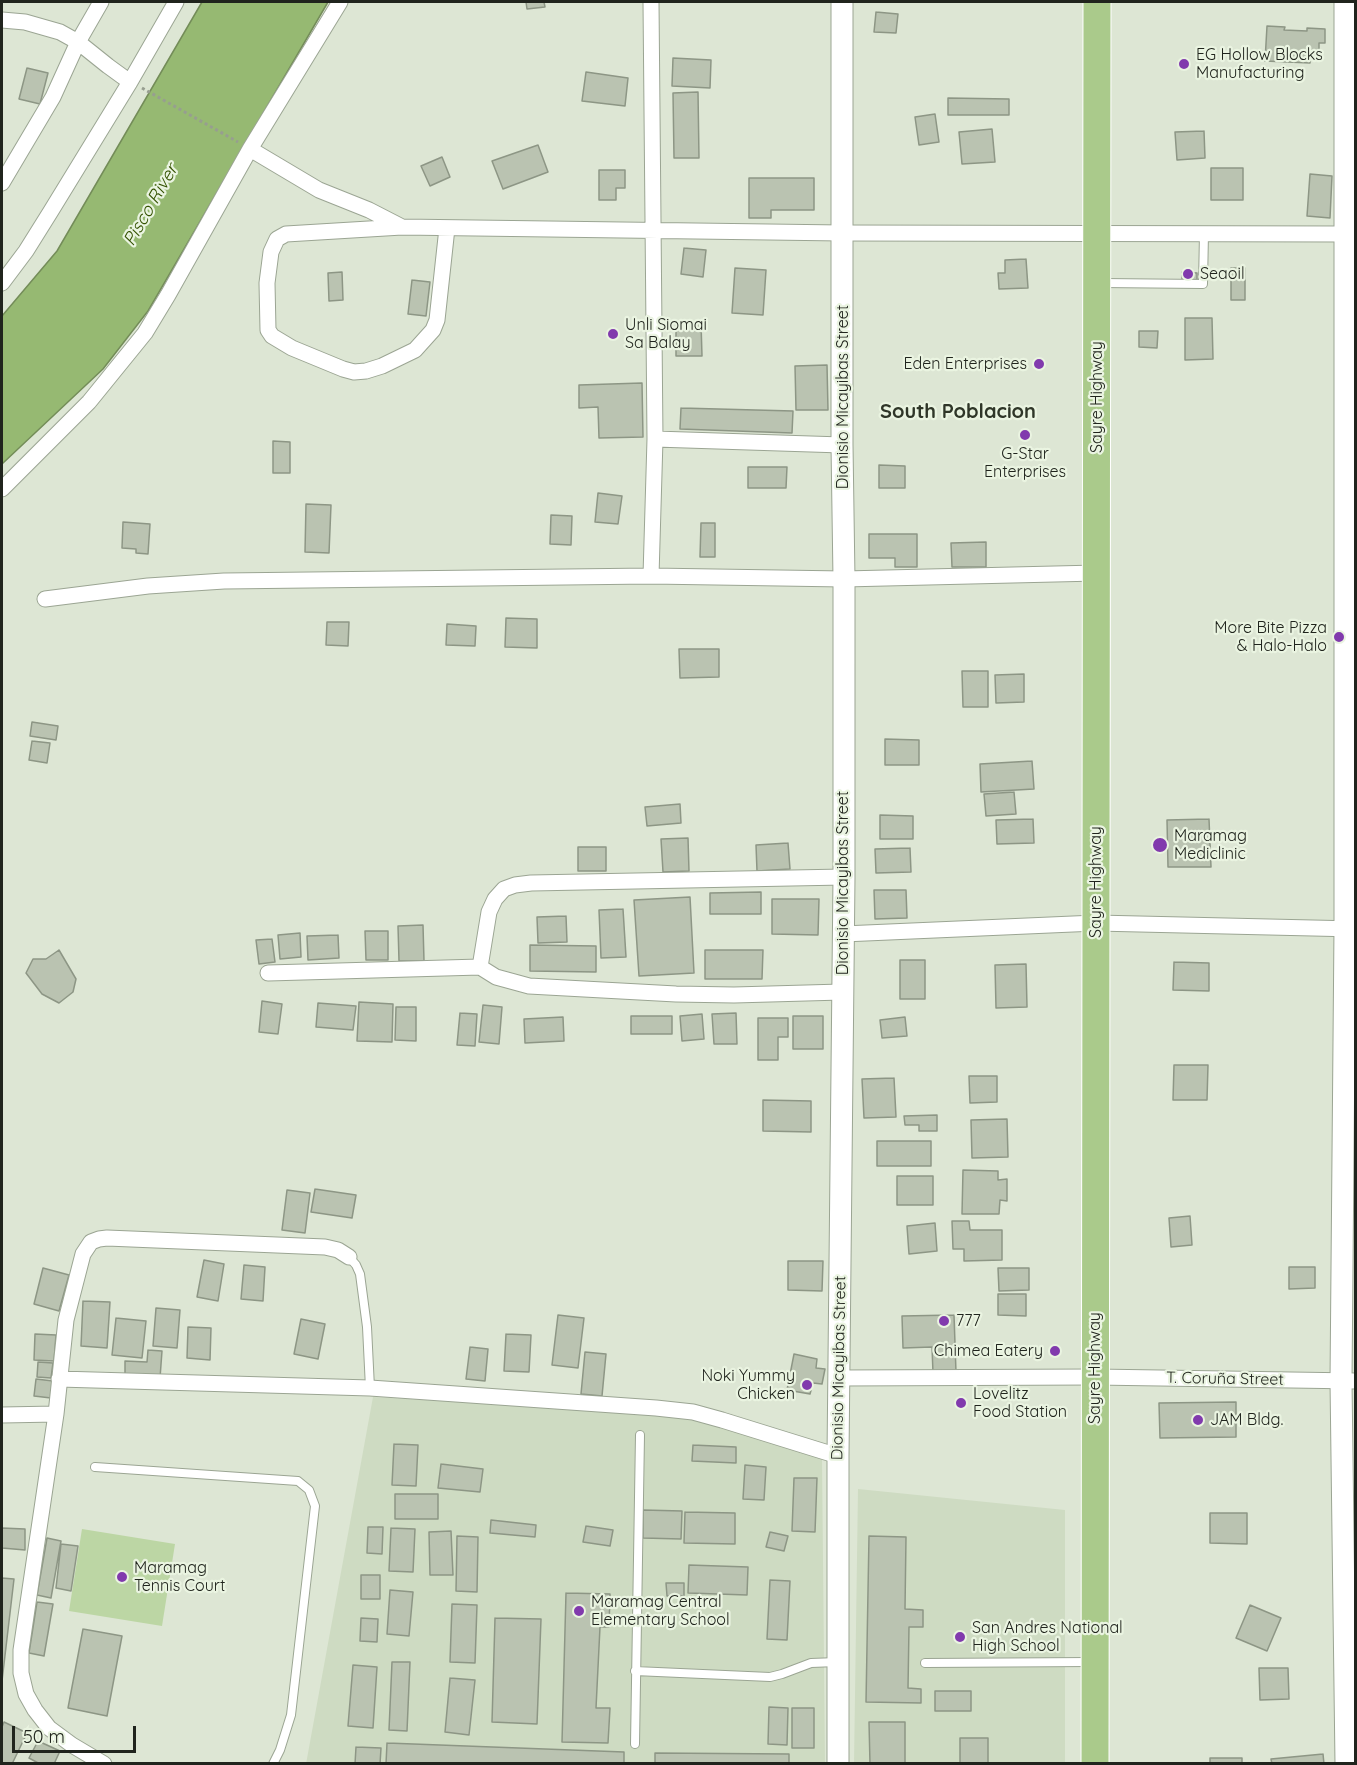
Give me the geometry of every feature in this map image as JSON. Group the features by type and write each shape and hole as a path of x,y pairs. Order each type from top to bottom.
{"highway":[{"name":"Sayre Highway","path":"1095,1764 1097,2"}],"street":[{"path":"2,183 53,97 78,42 101,2"},
{"path":"2,283 26,251 133,83 176,2"},
{"path":"2,489 89,402 145,333 248,148 340,2"},
{"path":"651,2 655,439 651,576"},
{"name":"Dionisio Micayibas Street","path":"838,1764 838,1456 844,877 842,2"},
{"path":"1345,2 1350,928 1348,1381 1345,1462 1346,1764"},
{"path":"2,20 25,22 60,32 78,42 133,83"},
{"path":"248,148 319,190 369,210 402,227"},
{"path":"447,228 437,320 433,330 415,350 382,366 354,372 292,348 272,336 268,330 267,283 271,252 277,239 286,234 402,227 842,233 1345,234"},
{"path":"655,439 842,445"},
{"path":"45,599 148,586 224,581 651,576 844,579 1098,573"},
{"path":"480,967 489,912 495,899 504,889 515,885 844,877"},
{"path":"843,934 1096,923 1350,928"},
{"path":"268,974 480,967 496,977 529,986 676,994 842,992"},
{"path":"104,1764 49,1728 26,1694 21,1673 21,1650 56,1414 66,1320 83,1254 91,1242 107,1238 325,1247 338,1250 349,1257"},
{"name":"T. Coruña Street","path":"840,1378 1095,1377 1348,1381"},
{"path":"59,1379 370,1388 656,1408 693,1412 838,1456"},
{"path":"2,1415 56,1414"}],"lane":[{"path":"1097,283 1203,284 1204,233"},
{"path":"349,1257 356,1264 360,1274 368,1327 370,1388"},
{"path":"634,1744 639,1435"},
{"path":"95,1467 298,1481 309,1490 315,1506 291,1715 273,1764"},
{"path":"634,1671 770,1677 811,1663 838,1662"},
{"path":"925,1663 1095,1662"}],"path":[{"path":"133,83 248,148"}],"shaded area":[{"name":"Maramag Central Elementary School","path":"373,1397 685,1415 822,1459 825,1763 306,1764"},
{"name":"San Andres National High School","path":"858,1489 1065,1510 1065,1763 854,1764"},
{"name":"Maramag Tennis Court","path":"82,1529 175,1544 162,1626 69,1611"}],"water":[{"name":"Pisco River","path":"202,2 328,2 148,311 103,369 2,464 2,316 57,251"}],"building":[{"path":"526,2 544,2 545,7 527,9"},
{"path":"876,12 898,14 896,33 874,32"},
{"path":"1267,26 1285,27 1284,30 1325,29 1325,43 1319,43 1319,55 1311,54 1310,63 1265,61"},
{"path":"673,58 711,60 710,88 672,86"},
{"path":"27,68 48,73 40,104 19,99"},
{"path":"586,72 628,78 625,106 582,101"},
{"path":"698,92 699,158 674,158 673,93"},
{"path":"948,98 1009,99 1009,115 948,115"},
{"path":"935,114 939,142 919,145 915,117"},
{"path":"992,129 995,162 962,164 959,132"},
{"path":"1204,131 1205,158 1177,160 1175,132"},
{"path":"538,145 548,172 503,189 492,161"},
{"path":"442,157 450,177 430,186 421,166"},
{"path":"1211,168 1243,168 1243,200 1211,200"},
{"path":"599,170 625,170 625,188 616,188 616,200 599,200"},
{"path":"1310,174 1332,176 1330,218 1307,216"},
{"path":"749,178 814,178 814,210 771,210 771,218 749,218"},
{"path":"684,248 706,250 703,277 681,274"},
{"path":"1026,259 1028,288 999,289 998,273 1005,273 1005,260"},
{"path":"735,268 766,270 763,315 732,313"},
{"path":"1231,268 1245,268 1245,300 1231,300"},
{"path":"342,272 343,300 329,301 328,273"},
{"path":"1182,272 1197,273 1197,287 1182,287"},
{"path":"412,280 430,282 426,316 408,314"},
{"path":"1185,318 1212,318 1213,359 1185,360"},
{"path":"701,323 702,356 676,356 676,324"},
{"path":"1139,331 1158,331 1157,348 1139,347"},
{"path":"827,365 828,410 796,410 795,366"},
{"path":"642,383 643,437 599,438 598,407 579,408 579,385"},
{"path":"681,408 793,411 792,433 680,429"},
{"path":"273,441 290,442 290,473 273,473"},
{"path":"879,465 905,466 905,488 879,488"},
{"path":"748,467 787,467 786,488 748,488"},
{"path":"598,493 622,496 618,524 595,522"},
{"path":"306,504 331,505 329,553 305,552"},
{"path":"551,515 572,516 571,545 550,544"},
{"path":"123,522 150,524 148,554 136,553 136,549 122,548"},
{"path":"701,523 715,523 715,557 700,557"},
{"path":"869,534 917,534 917,567 895,567 895,558 869,558"},
{"path":"986,542 986,567 952,567 951,543"},
{"path":"506,618 537,619 537,648 505,647"},
{"path":"327,622 349,622 348,646 326,645"},
{"path":"447,624 476,626 475,646 446,645"},
{"path":"679,649 719,649 719,677 680,678"},
{"path":"962,671 988,671 988,707 963,707"},
{"path":"1024,674 1024,702 996,703 995,675"},
{"path":"32,722 58,726 56,740 30,736"},
{"path":"885,739 919,740 919,765 885,765"},
{"path":"32,741 50,743 47,763 29,760"},
{"path":"1032,761 1034,789 981,792 980,764"},
{"path":"1014,792 1016,814 986,816 984,794"},
{"path":"680,804 681,823 647,826 645,807"},
{"path":"880,815 913,816 913,839 880,839"},
{"path":"1033,819 1034,843 997,844 996,820"},
{"path":"1209,819 1211,867 1168,867 1167,820"},
{"path":"688,838 689,871 663,872 661,839"},
{"path":"788,843 790,869 757,871 756,845"},
{"path":"578,847 606,847 606,871 578,871"},
{"path":"910,848 911,872 876,873 875,849"},
{"path":"874,890 906,890 907,918 875,919"},
{"path":"761,892 761,914 710,914 710,893"},
{"path":"690,897 694,973 639,976 634,900"},
{"path":"772,899 819,899 818,935 772,934"},
{"path":"623,909 626,957 601,958 599,910"},
{"path":"566,916 567,942 538,943 537,917"},
{"path":"423,925 424,961 399,961 398,926"},
{"path":"365,931 388,931 388,960 366,960"},
{"path":"300,933 301,957 280,959 278,935"},
{"path":"338,935 339,958 308,960 307,936"},
{"path":"272,939 275,962 259,964 256,940"},
{"path":"530,945 596,946 596,972 530,971"},
{"path":"59,950 76,979 73,992 59,1003 42,994 26,973 33,959 46,959"},
{"path":"705,950 763,950 762,979 705,979"},
{"path":"900,960 925,960 925,999 900,999"},
{"path":"1174,962 1209,963 1209,991 1173,990"},
{"path":"1026,964 1027,1007 996,1008 995,965"},
{"path":"262,1001 282,1004 278,1034 259,1032"},
{"path":"359,1002 393,1004 392,1042 357,1041"},
{"path":"318,1003 356,1006 353,1030 316,1027"},
{"path":"483,1005 502,1007 499,1044 479,1042"},
{"path":"396,1007 416,1007 416,1041 395,1040"},
{"path":"460,1013 477,1014 475,1046 457,1045"},
{"path":"736,1013 737,1044 714,1044 712,1014"},
{"path":"702,1014 704,1039 682,1041 680,1016"},
{"path":"631,1016 672,1016 672,1034 631,1034"},
{"path":"793,1016 823,1016 823,1049 793,1049"},
{"path":"563,1017 564,1041 525,1043 524,1019"},
{"path":"905,1017 907,1036 882,1038 880,1020"},
{"path":"758,1018 788,1018 788,1037 778,1037 778,1060 758,1060"},
{"path":"1174,1065 1208,1065 1207,1100 1173,1100"},
{"path":"969,1076 997,1076 997,1102 970,1103"},
{"path":"894,1078 896,1117 864,1118 862,1079"},
{"path":"763,1100 811,1101 811,1132 763,1131"},
{"path":"937,1115 937,1131 919,1131 919,1125 905,1125 904,1116"},
{"path":"1007,1119 1008,1157 972,1158 971,1120"},
{"path":"877,1141 931,1141 931,1166 877,1166"},
{"path":"963,1170 998,1171 998,1180 1007,1179 1007,1201 1000,1200 999,1214 962,1214"},
{"path":"897,1176 933,1176 933,1205 897,1205"},
{"path":"315,1189 356,1195 352,1218 311,1212"},
{"path":"287,1190 310,1193 305,1233 282,1230"},
{"path":"1190,1216 1192,1245 1171,1247 1169,1218"},
{"path":"952,1221 969,1221 970,1230 1002,1230 1002,1260 964,1261 964,1249 953,1249"},
{"path":"935,1223 937,1251 909,1254 907,1226"},
{"path":"204,1260 224,1264 218,1301 197,1297"},
{"path":"788,1261 823,1261 822,1291 788,1290"},
{"path":"244,1265 265,1267 263,1301 241,1299"},
{"path":"1289,1267 1315,1267 1315,1288 1289,1289"},
{"path":"43,1268 69,1275 59,1311 34,1304"},
{"path":"998,1268 1029,1268 1029,1290 999,1291"},
{"path":"998,1294 1026,1294 1026,1316 998,1315"},
{"path":"83,1301 110,1302 107,1348 81,1346"},
{"path":"156,1308 180,1310 177,1348 153,1346"},
{"path":"558,1315 584,1318 578,1368 552,1365"},
{"path":"954,1315 956,1372 933,1373 932,1347 903,1348 902,1316"},
{"path":"116,1318 146,1321 142,1358 112,1355"},
{"path":"301,1319 325,1324 318,1359 294,1354"},
{"path":"188,1327 211,1328 210,1360 187,1358"},
{"path":"35,1334 56,1335 54,1361 34,1360"},
{"path":"506,1334 531,1335 529,1372 504,1371"},
{"path":"470,1347 488,1349 485,1381 466,1379"},
{"path":"148,1350 162,1351 160,1378 125,1375 125,1361 147,1362"},
{"path":"585,1352 606,1354 602,1396 581,1394"},
{"path":"794,1354 817,1359 816,1368 825,1369 822,1384 813,1383 810,1394 787,1390"},
{"path":"38,1362 53,1363 51,1378 37,1377"},
{"path":"36,1379 53,1381 51,1398 34,1396"},
{"name":"JAM Bldg.","path":"1236,1402 1236,1437 1160,1438 1159,1403"},
{"path":"394,1444 418,1445 416,1486 392,1485"},
{"path":"693,1445 736,1447 736,1463 692,1461"},
{"path":"441,1464 483,1469 480,1492 438,1488"},
{"path":"745,1465 766,1467 764,1500 743,1499"},
{"path":"794,1478 817,1478 815,1532 792,1531"},
{"path":"395,1494 438,1494 438,1519 395,1519"},
{"path":"643,1510 682,1511 681,1539 643,1538"},
{"path":"685,1512 735,1513 735,1544 684,1543"},
{"path":"1210,1513 1247,1513 1247,1544 1210,1543"},
{"path":"491,1520 536,1525 535,1537 490,1533"},
{"path":"586,1526 613,1530 610,1546 583,1542"},
{"path":"368,1527 383,1527 382,1554 367,1553"},
{"path":"2,1528 25,1529 25,1550 2,1548"},
{"path":"391,1528 415,1529 413,1572 389,1571"},
{"path":"451,1531 453,1575 430,1575 429,1532"},
{"path":"770,1532 788,1536 784,1551 766,1547"},
{"path":"457,1536 478,1537 477,1592 456,1591"},
{"path":"869,1536 906,1537 905,1609 923,1610 923,1627 909,1627 908,1688 921,1689 921,1703 866,1702"},
{"path":"47,1538 61,1541 51,1598 37,1595"},
{"path":"61,1544 78,1546 71,1591 56,1588"},
{"path":"689,1565 748,1567 747,1595 688,1593"},
{"path":"361,1575 380,1575 380,1599 361,1599"},
{"path":"2,1578 14,1579 2,1681"},
{"path":"770,1580 790,1581 787,1640 767,1639"},
{"path":"666,1583 684,1583 684,1596 667,1596"},
{"path":"390,1590 413,1592 409,1636 387,1634"},
{"path":"566,1593 610,1594 609,1627 600,1627 596,1708 610,1708 608,1743 562,1742"},
{"path":"37,1602 53,1604 44,1656 29,1653"},
{"path":"452,1604 477,1605 475,1663 450,1662"},
{"path":"1250,1605 1281,1618 1267,1651 1236,1638"},
{"path":"361,1618 378,1619 377,1642 360,1641"},
{"path":"495,1618 541,1619 537,1724 492,1722"},
{"path":"83,1629 122,1636 107,1716 68,1708"},
{"path":"392,1662 410,1662 407,1731 389,1730"},
{"path":"353,1665 377,1667 373,1728 348,1726"},
{"path":"1259,1668 1288,1668 1289,1699 1260,1700"},
{"path":"450,1678 475,1680 469,1735 445,1732"},
{"path":"935,1691 971,1691 971,1711 935,1711"},
{"path":"769,1707 788,1708 787,1745 768,1744"},
{"path":"792,1708 814,1708 814,1748 792,1748"},
{"path":"4,1722 27,1733 12,1764 2,1764"},
{"path":"869,1722 905,1722 905,1764 870,1764"},
{"path":"960,1738 988,1738 988,1764 960,1764"},
{"path":"38,1741 60,1751 54,1764 40,1764 29,1758"},
{"path":"387,1743 624,1752 624,1764 386,1764"},
{"path":"356,1747 381,1748 380,1764 355,1764"},
{"path":"655,1753 789,1754 789,1764 655,1764"},
{"path":"1323,1754 1324,1764 1272,1764 1271,1759"},
{"path":"1210,1758 1242,1758 1242,1764 1210,1764"}],"place":[{"name":"EG Hollow Blocks Manufacturing","path":"1184,64"},
{"name":"Seaoil","path":"1188,274"},
{"name":"Unli Siomai Sa Balay","path":"613,334"},
{"name":"Eden Enterprises","path":"1039,364"},
{"name":"G-Star Enterprises","path":"1025,435"},
{"name":"More Bite Pizza & Halo-Halo","path":"1339,637"},
{"name":"Maramag Mediclinic","path":"1160,845"},
{"name":"777","path":"944,1321"},
{"name":"Chimea Eatery","path":"1055,1351"},
{"name":"Noki Yummy Chicken","path":"807,1385"},
{"name":"Lovelitz Food Station","path":"961,1403"},
{"name":"JAM Bldg.","path":"1198,1420"},
{"name":"Maramag Tennis Court","path":"122,1577"},
{"name":"Maramag Central Elementary School","path":"579,1611"},
{"name":"San Andres National High School","path":"960,1637"}],"district":[{"name":"South Poblacion","path":"958,412"}]}
